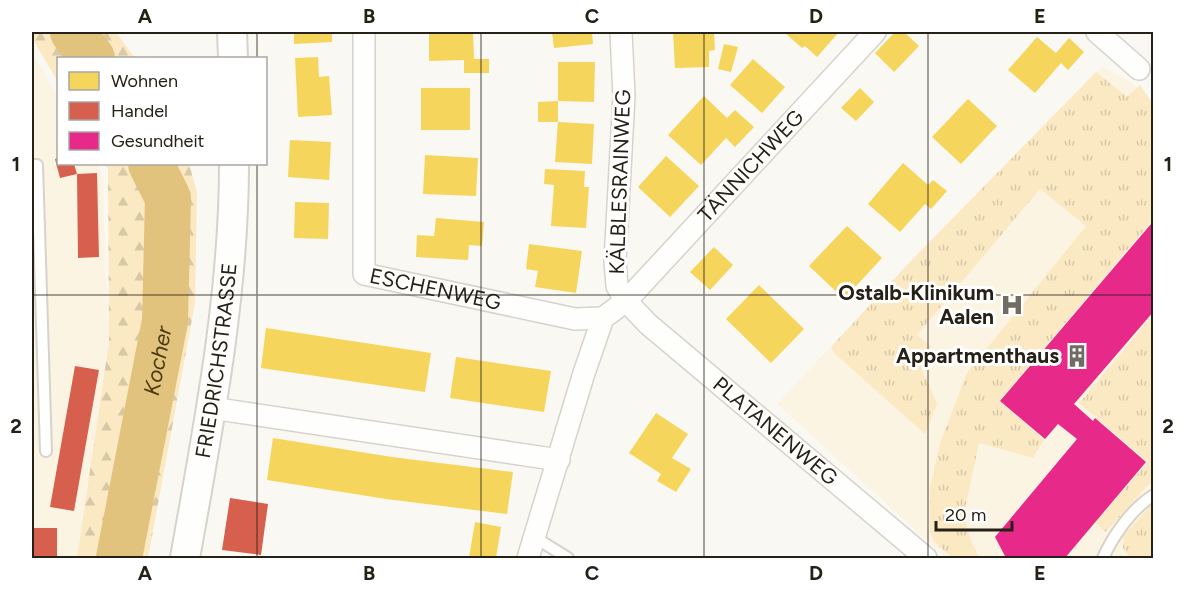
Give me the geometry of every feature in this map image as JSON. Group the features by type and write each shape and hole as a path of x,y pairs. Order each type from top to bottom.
{"main road":[{"path":"232,32 233,57"},
{"name":"FRIEDRICHSTRASSE","path":"185,558 222,332 230,255 234,165"}],"street":[{"name":"ESCHENWEG","path":"364,32 364,274 575,319 603,318"},
{"name":"KÄLBLESRAINWEG","path":"603,318 626,301 617,286 615,261 624,96 621,32"},
{"name":"TÄNNICHWEG","path":"626,301 875,32"},
{"path":"1097,32 1139,69"},
{"name":"PLATANENWEG","path":"626,301 648,324 926,558"},
{"path":"528,558 603,318"},
{"path":"211,408 559,459"}],"lane":[{"path":"32,165 37,165 46,452"},
{"path":"1104,558 1110,544 1143,501 1154,495"},
{"path":"534,537 568,558"}],"shaded area":[{"path":"32,52 57,95 57,165 99,165 102,171 109,342 77,558 32,558"},
{"name":"Ostalb-Klinikum Aalen","path":"1102,66 1133,83 1153,103 1153,558 946,558 777,404 909,263"}],"green space":[{"path":"32,32 116,32 134,57 57,57 57,80 32,38"},
{"path":"1096,72 1127,97 1140,85 1153,104 1153,225 1150,223 999,401 1044,440 1033,458 979,443 964,514 970,538 979,558 953,558 934,542 930,531 930,488 940,443 967,373 1086,226 1040,189 917,335 931,346 922,369 937,404 925,434 834,353 831,347 909,263"},
{"path":"106,165 189,165 197,192 195,303 148,558 77,558 109,342 108,169"},
{"path":"1153,315 1153,482 1106,532 1095,523 1148,462 1079,403"},
{"path":"1153,503 1153,558 1130,558 1123,548 1124,535"}],"building: Wohnen":[{"path":"294,32 332,32 332,42 294,44"},
{"path":"429,32 473,32 474,59 489,59 489,73 464,73 464,60 429,61"},
{"path":"552,32 592,32 593,44 554,48"},
{"path":"673,32 714,32 715,50 709,51 709,67 675,68"},
{"path":"786,32 839,32 817,57 805,46 802,48"},
{"path":"895,32 904,32 919,46 894,72 875,53"},
{"path":"1037,37 1056,53 1069,38 1084,52 1068,70 1061,63 1035,93 1008,70"},
{"path":"724,44 738,47 731,72 718,69"},
{"path":"318,57 319,77 329,76 332,115 298,117 295,58"},
{"path":"753,59 785,87 762,113 730,85"},
{"path":"558,62 595,62 594,102 558,101"},
{"path":"421,88 470,88 470,130 421,130"},
{"path":"860,88 874,102 856,121 841,108"},
{"path":"704,96 727,118 735,110 754,127 735,147 726,138 701,165 668,135"},
{"path":"968,99 997,126 961,164 932,137"},
{"path":"558,101 558,122 538,122 538,102"},
{"path":"558,122 594,124 592,164 555,162"},
{"path":"290,140 331,142 329,180 288,177"},
{"path":"425,155 478,158 476,196 423,194"},
{"path":"666,156 699,186 670,217 638,187"},
{"path":"903,163 928,185 933,180 947,191 931,209 925,204 900,232 868,204"},
{"path":"545,169 585,171 584,187 589,187 586,228 551,226 554,185 544,184"},
{"path":"295,202 329,203 328,239 294,238"},
{"path":"436,218 484,222 482,246 469,245 468,260 416,257 417,235 434,236"},
{"path":"847,226 882,258 844,299 809,266"},
{"path":"529,244 582,251 576,293 535,287 538,271 526,269"},
{"path":"714,247 733,265 710,290 690,272"},
{"path":"759,285 804,329 771,363 726,319"},
{"path":"266,328 431,353 425,392 261,368"},
{"path":"456,357 551,371 544,412 450,398"},
{"path":"656,413 688,434 672,458 691,469 676,492 657,481 661,474 629,453"},
{"path":"273,438 392,457 513,472 507,514 386,499 267,480"},
{"path":"475,522 501,527 496,558 469,558"}],"building: Handel":[{"path":"57,158 57,165 74,165 77,174 60,178 55,159"},
{"path":"97,173 99,257 78,258 77,174"},
{"path":"75,366 99,370 74,511 50,507"},
{"path":"230,498 268,504 261,555 222,550"},
{"path":"32,528 57,528 57,558 32,558"}],"building: Gesundheit":[{"path":"1151,224 1154,226 1154,311 1074,404 1093,421 1095,418 1146,462 1065,558 1006,558 995,537 1077,439 1058,424 1045,439 1000,401"}],"waterway":[{"name":"Kocher","path":"73,32 91,57"},
{"name":"Kocher","path":"119,558 165,321 168,198 152,165"}],"place":[{"name":"Ostalb-Klinikum Aalen","path":"1012,305"},
{"name":"Appartmenthaus","path":"1077,356"}]}
